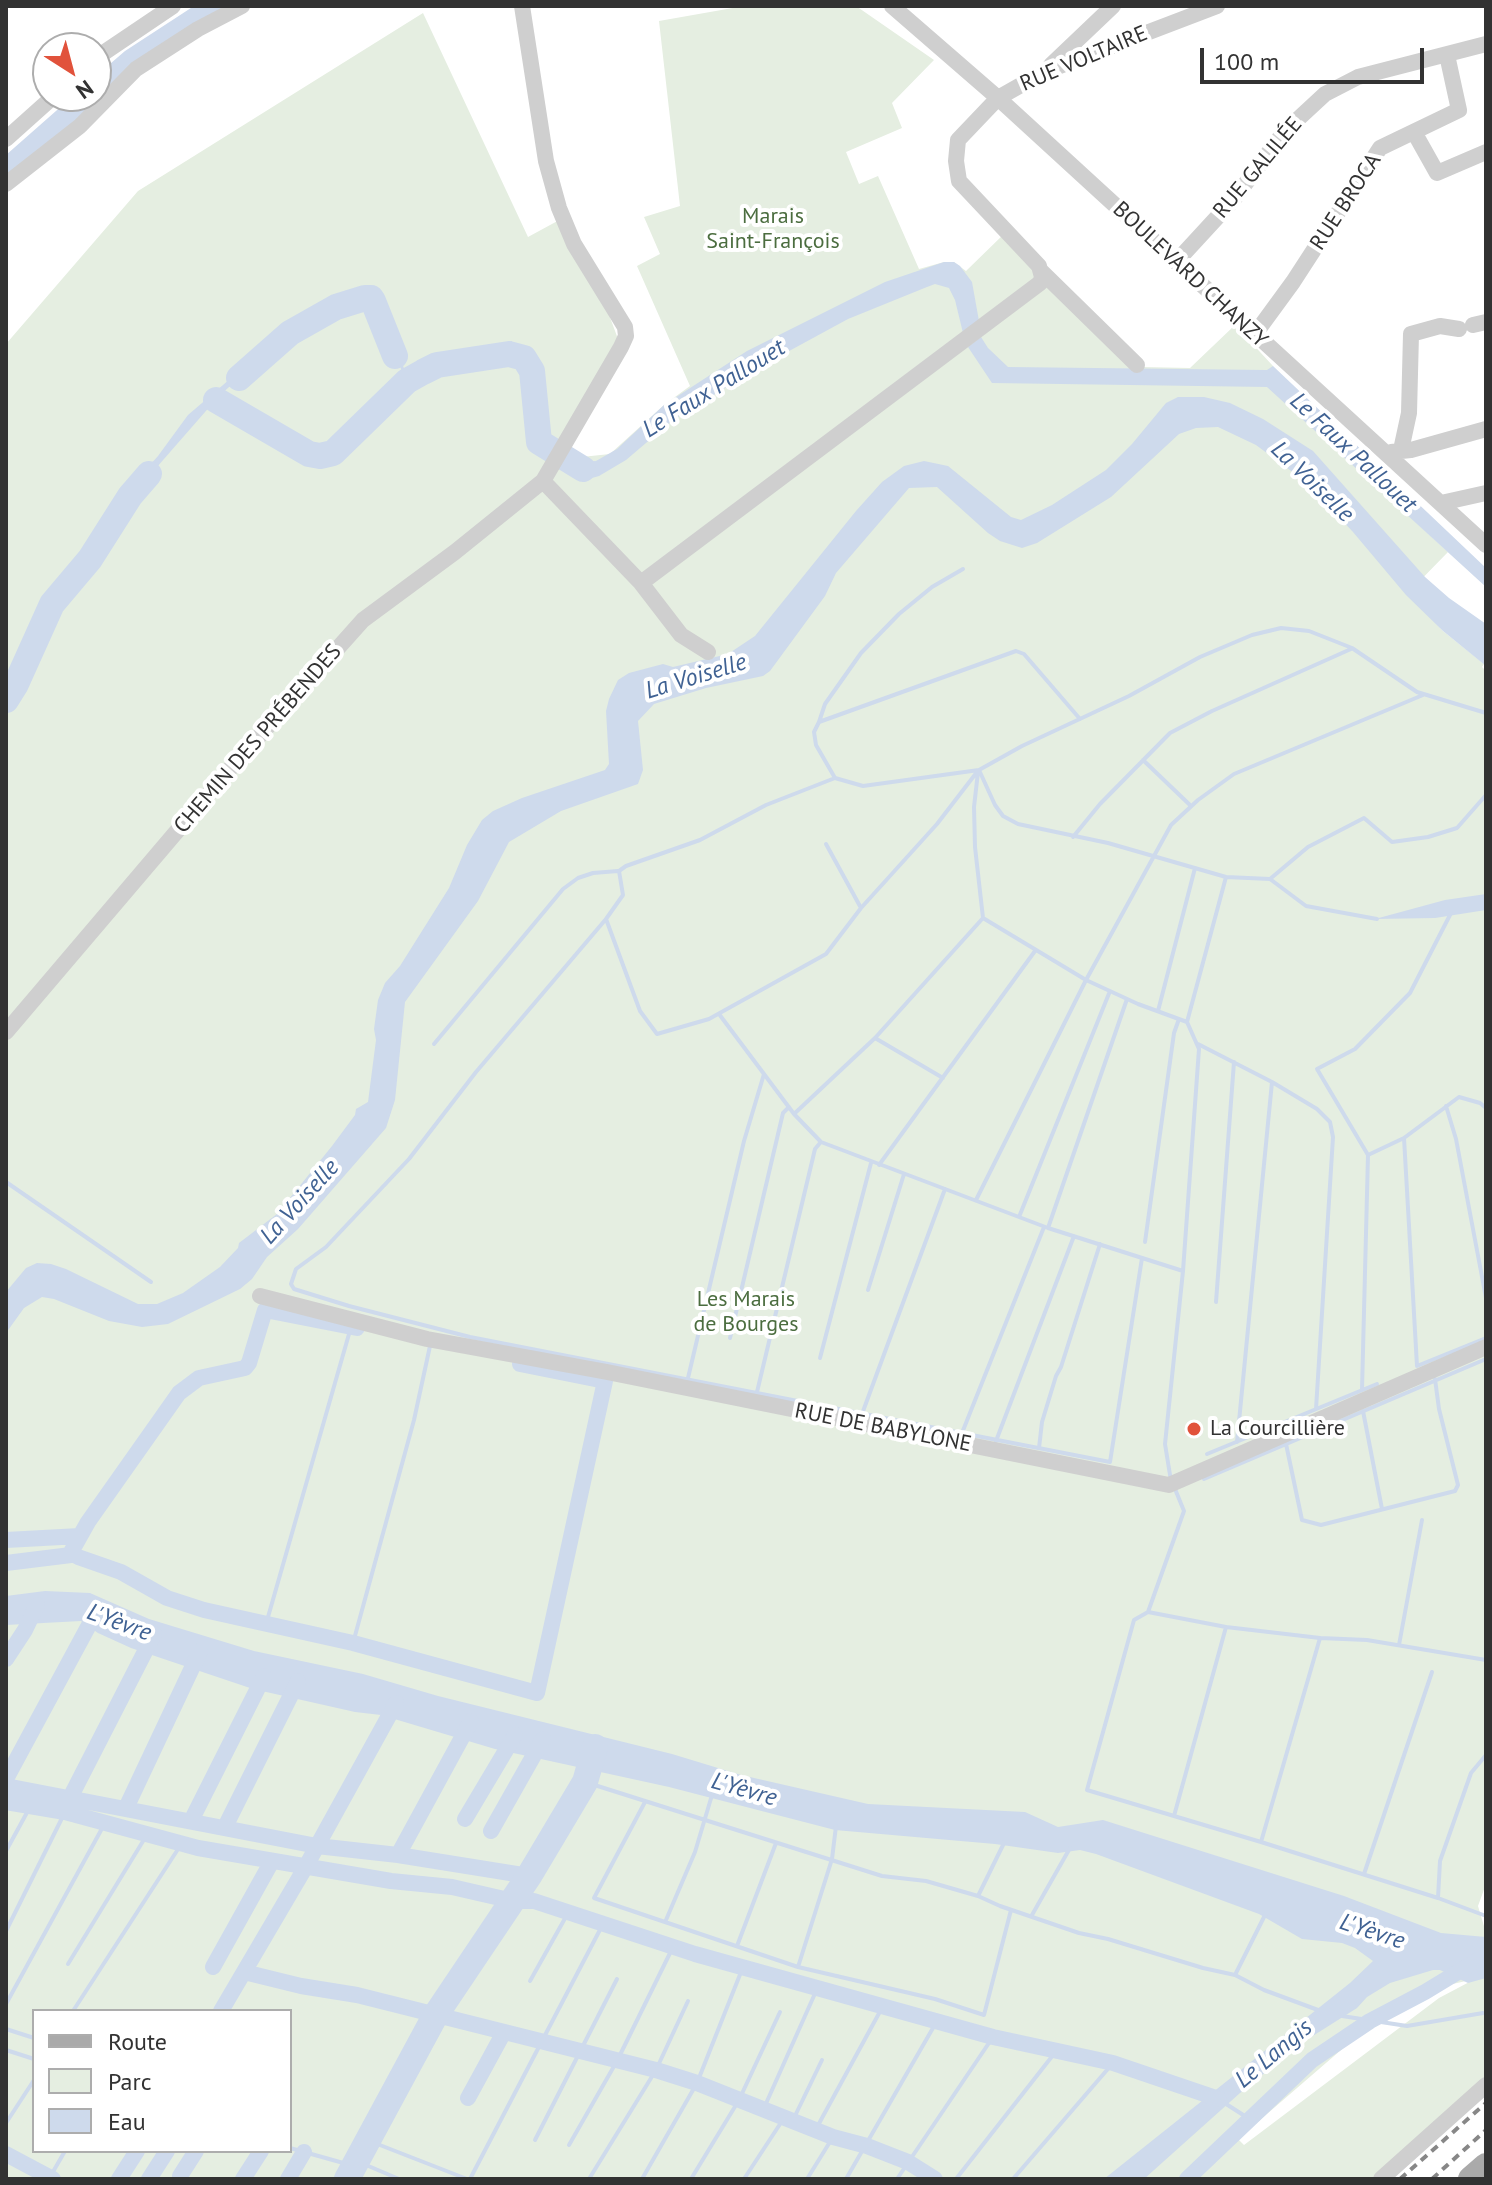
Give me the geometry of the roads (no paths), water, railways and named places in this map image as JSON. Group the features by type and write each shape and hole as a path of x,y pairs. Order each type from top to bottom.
{"main road":[{"path":"1471,2179 1486,2166"}],"street":[{"path":"112,47 172,6"},
{"path":"6,184 80,126 136,69 198,29 242,6"},
{"name":"CHEMIN DES PRÉBENDES","path":"6,1032 229,770 363,620 455,552 548,473 621,347 626,336 625,327 574,244 559,208 543,146 522,6"},
{"name":"BOULEVARD CHANZY","path":"892,6 998,98 1255,334 1393,452 1486,545"},
{"path":"1044,72 1113,6"},
{"name":"RUE VOLTAIRE","path":"1137,365 1041,271 959,181 956,161 958,140 998,98 1044,72 1217,6"},
{"name":"RUE GALILÉE","path":"1176,262 1234,199 1284,132 1325,94 1358,77 1486,44"},
{"name":"RUE BROCA","path":"1255,334 1380,148 1459,110 1447,55"},
{"path":"6,139 36,112"},
{"path":"1414,132 1437,173 1486,152"},
{"path":"641,583 1033,289 1040,283 1041,271"},
{"path":"1473,326 1440,326 1411,334 1409,413 1393,452 1486,429"},
{"path":"548,473 681,635 708,652"},
{"path":"1441,503 1486,493"},
{"name":"RUE DE BABYLONE","path":"260,1296 427,1339 1169,1485 1486,1347"},
{"path":"1381,2179 1486,2085"}],"water":[{"path":"194,6 226,6 112,95 112,62"},
{"path":"55,112 90,112 6,178 6,155"},
{"path":"944,262 954,262 960,266 972,282 979,321 963,333 949,288 935,284 848,319 756,369 673,420 626,460 599,476 592,478 553,464 561,451 579,462 596,461 617,449 664,405 747,351 885,282"},
{"path":"369,291 375,292 405,371 512,341 512,352 440,364 406,381 371,296 337,306 294,329 219,396 122,507 91,559 46,611 12,693 6,699 6,686 41,606 102,530 115,504 158,456 188,415 286,331 326,306"},
{"path":"981,337 1008,367 1267,370 1273,366 1486,568 1486,587 1267,387 992,383 968,347"},
{"name":"La Voiselle","path":"1178,397 1204,397 1230,403 1263,419 1313,451 1425,577 1486,624 1486,666 1406,595 1306,482 1256,445 1218,427 1196,428 1179,434 1111,497 1037,543 1022,548 1000,541 988,533 937,487 909,488 836,573 825,596 770,671 763,676 706,688 654,704 638,721 643,770 638,784 561,811 509,842 478,901 405,1002 395,1100 386,1128 298,1229 267,1257 252,1279 240,1289 168,1324 142,1327 109,1321 42,1297 24,1308 6,1333 6,1292 26,1268 37,1263 66,1269 138,1304 157,1304 183,1293 220,1267 239,1243 277,1214 332,1146 355,1115 356,1109 368,1102 378,1000 385,983 400,966 449,888 467,845 482,820 493,811 522,798 605,770 609,764 606,711 618,680 629,673 663,664 673,667 728,654 755,636 856,511 882,482 904,466 924,461 948,466 1011,517 1021,520 1052,505 1106,470 1166,403"},
{"path":"1486,894 1486,910 1435,918 1375,919 1445,900"},
{"path":"45,1591 90,1593 149,1619 254,1651 363,1674 438,1696 672,1754 741,1775 868,1804 1025,1812 1058,1827 1103,1820 1344,1896 1441,1933 1486,1937 1486,1978 1468,1983 1440,1970 1433,1970 1390,1983 1300,2044 1144,2179 1104,2179 1350,1983 1373,1961 1342,1943 1302,1939 1259,1914 1080,1850 1058,1853 995,1844 835,1830 669,1787 495,1749 381,1715 253,1689 131,1648 98,1633 81,1621 6,1625 6,1596"}],"waterway":[{"name":"Le Faux Pallouet","path":"239,378 290,333 336,307 365,298 373,301 395,356"},
{"name":"Le Faux Pallouet","path":"216,400 309,454 320,456 333,453 407,381 423,372 437,365 509,354 524,358 532,371 539,442 583,469"},
{"name":"Le Faux Pallouet","path":"6,700 52,604 90,559 130,496 149,474"},
{"path":"819,722 825,704 861,653 899,614 932,587 963,569"},
{"path":"1142,1258 1110,1462 470,1337 349,1306 294,1289 291,1284 296,1269 326,1247 409,1159 476,1072 606,919 623,895 619,871 626,866 700,840 766,805 835,778 863,786 979,770 1022,746 1129,696 1200,657 1252,635 1281,628 1309,631 1352,648 1417,692 1486,713"},
{"path":"1073,837 1100,804 1170,733 1351,649"},
{"path":"835,778 816,745 814,732 819,722 1016,651 1024,654 1080,719"},
{"path":"976,1200 1086,980 1171,825 1198,800 1234,774 1423,695"},
{"path":"1143,760 1191,806"},
{"path":"979,770 995,805 1003,816 1018,824 1108,843 1226,877 1270,879 1306,906 1377,919"},
{"path":"606,919 640,1011 657,1034 709,1019 826,954 861,908 937,824 977,772"},
{"path":"978,772 974,807 975,847 983,918 1086,980 1187,1022"},
{"path":"1270,879 1308,847 1364,818 1392,842 1428,837 1457,828 1486,795"},
{"path":"826,844 861,908"},
{"path":"1158,1011 1195,868"},
{"path":"434,1044 563,889 578,878 593,873 618,871"},
{"path":"1171,1481 1165,1444 1183,1271 1199,1049 1187,1022 1226,877"},
{"path":"1362,1390 1368,1155 1317,1069 1355,1049 1410,993 1451,913"},
{"path":"794,1114 875,1038 983,918"},
{"path":"879,1165 1035,951"},
{"path":"1019,1217 1110,991"},
{"path":"1048,1228 1127,999"},
{"path":"719,1014 794,1114 821,1142 1048,1228 1183,1271"},
{"path":"1145,1242 1174,1033 1179,1019"},
{"path":"875,1038 943,1078"},
{"path":"1198,1044 1272,1082 1317,1109 1330,1122 1333,1137 1316,1409"},
{"path":"1216,1302 1234,1062"},
{"path":"688,1378 744,1141 764,1074"},
{"path":"1237,1442 1272,1082"},
{"path":"1368,1155 1404,1138 1459,1097 1486,1108"},
{"path":"1446,1106 1456,1139 1486,1298"},
{"path":"730,1338 783,1113 789,1107"},
{"path":"1404,1138 1417,1366 1486,1338"},
{"path":"757,1392 815,1149 820,1143"},
{"path":"820,1358 871,1163"},
{"path":"868,1290 904,1174"},
{"path":"6,1182 151,1282"},
{"path":"862,1414 945,1189"},
{"path":"962,1433 1044,1227"},
{"path":"996,1441 1074,1236"},
{"path":"1039,1448 1042,1422 1100,1244"},
{"path":"70,1554 88,1522 179,1393 199,1378 245,1368 249,1363 265,1310 357,1328"},
{"path":"266,1624 349,1334 349,1322"},
{"path":"353,1643 414,1420 430,1346"},
{"path":"1204,1479 1486,1359"},
{"path":"78,1557 121,1572 167,1598 204,1610 353,1643 537,1693 605,1381 520,1364"},
{"path":"1286,1444 1302,1520 1321,1525 1455,1491 1458,1485 1439,1409 1435,1379"},
{"path":"1207,1454 1377,1384"},
{"path":"1363,1411 1382,1509"},
{"path":"1175,1489 1184,1511 1148,1612 1134,1620 1087,1790 1261,1842"},
{"path":"1399,1645 1422,1520"},
{"path":"6,1540 80,1536"},
{"path":"6,1563 71,1555"},
{"path":"6,1659 37,1605"},
{"path":"1148,1612 1226,1627 1367,1640 1486,1660"},
{"name":"L'Yèvre","path":"6,1779 95,1614"},
{"path":"1174,1816 1226,1627"},
{"name":"L'Yèvre","path":"70,1798 154,1634"},
{"path":"1320,1638 1261,1842 1486,1916"},
{"path":"126,1808 200,1651"},
{"path":"1364,1874 1432,1672"},
{"path":"191,1821 264,1676"},
{"path":"225,1827 298,1681"},
{"path":"222,2009 396,1703"},
{"path":"471,1721 398,1855 529,1876"},
{"path":"465,1819 515,1735"},
{"path":"491,1831 543,1739"},
{"path":"347,2179 435,2016 529,1876 585,1782 595,1747"},
{"path":"1438,1898 1440,1861 1471,1773 1486,1755"},
{"name":"Le Langis","path":"585,1782 882,1876 926,1881 978,1896 1079,1933 1235,1975 1264,1990 1318,2010"},
{"path":"6,1786 317,1846 398,1855"},
{"name":"L'Yèvre","path":"666,1920 695,1852 712,1795"},
{"path":"6,1802 65,1812 198,1848 391,1881 452,1887 513,1901 534,1901 695,1954 993,2037 1113,2063 1219,2099"},
{"path":"645,1802 594,1898 798,1967 935,1999 984,2015 1011,1910"},
{"path":"6,1851 30,1807"},
{"path":"6,1931 65,1812"},
{"path":"6,2004 105,1823"},
{"path":"798,1967 832,1859 836,1826"},
{"path":"68,1964 148,1833"},
{"path":"978,1896 1005,1841"},
{"path":"74,2009 182,1843"},
{"path":"737,1946 776,1843"},
{"path":"1032,1915 1070,1848"},
{"path":"213,1967 272,1861"},
{"path":"530,1981 568,1913"},
{"path":"1235,1975 1266,1913"},
{"path":"470,2179 603,1924"},
{"path":"569,2145 617,2061 673,1947"},
{"path":"1187,2179 1312,2060 1370,2021 1486,1955"},
{"path":"642,2179 697,2083 743,1967"},
{"path":"244,1972 357,1995 656,2070 908,2162 935,2179"},
{"path":"535,2140 617,1979"},
{"path":"764,2108 817,1989"},
{"path":"589,2179 656,2070 688,2001"},
{"path":"816,2129 883,2006"},
{"path":"691,2179 739,2100 780,2012"},
{"path":"1342,2016 1407,2026 1483,2013"},
{"path":"846,2179 937,2021"},
{"path":"6,2029 32,2037"},
{"path":"468,2098 504,2032"},
{"path":"897,2179 993,2037"},
{"path":"6,2050 32,2058"},
{"path":"956,2179 1057,2050"},
{"path":"793,2120 822,2060"},
{"path":"1013,2179 1113,2063"},
{"path":"6,2123 32,2083"},
{"path":"1223,2102 1251,2120"},
{"path":"744,2179 784,2118"},
{"path":"807,2179 833,2137"},
{"path":"367,2140 467,2179"},
{"path":"292,2149 354,2166 366,2165 399,2179"},
{"path":"288,2179 304,2152"},
{"path":"50,2177 64,2153"},
{"path":"119,2179 136,2153"},
{"path":"149,2179 166,2153"},
{"path":"180,2176 195,2153"},
{"path":"243,2179 260,2153"},
{"path":"6,2154 53,2179"}],"railway":[{"path":"1400,2179 1486,2103"},
{"path":"1432,2179 1486,2130"}],"place":[{"name":"La Courcillière","path":"1194,1429"}],"park label":[{"name":"Marais Saint-François","path":"773,230"},
{"name":"Les Marais de Bourges","path":"746,1312"}]}
